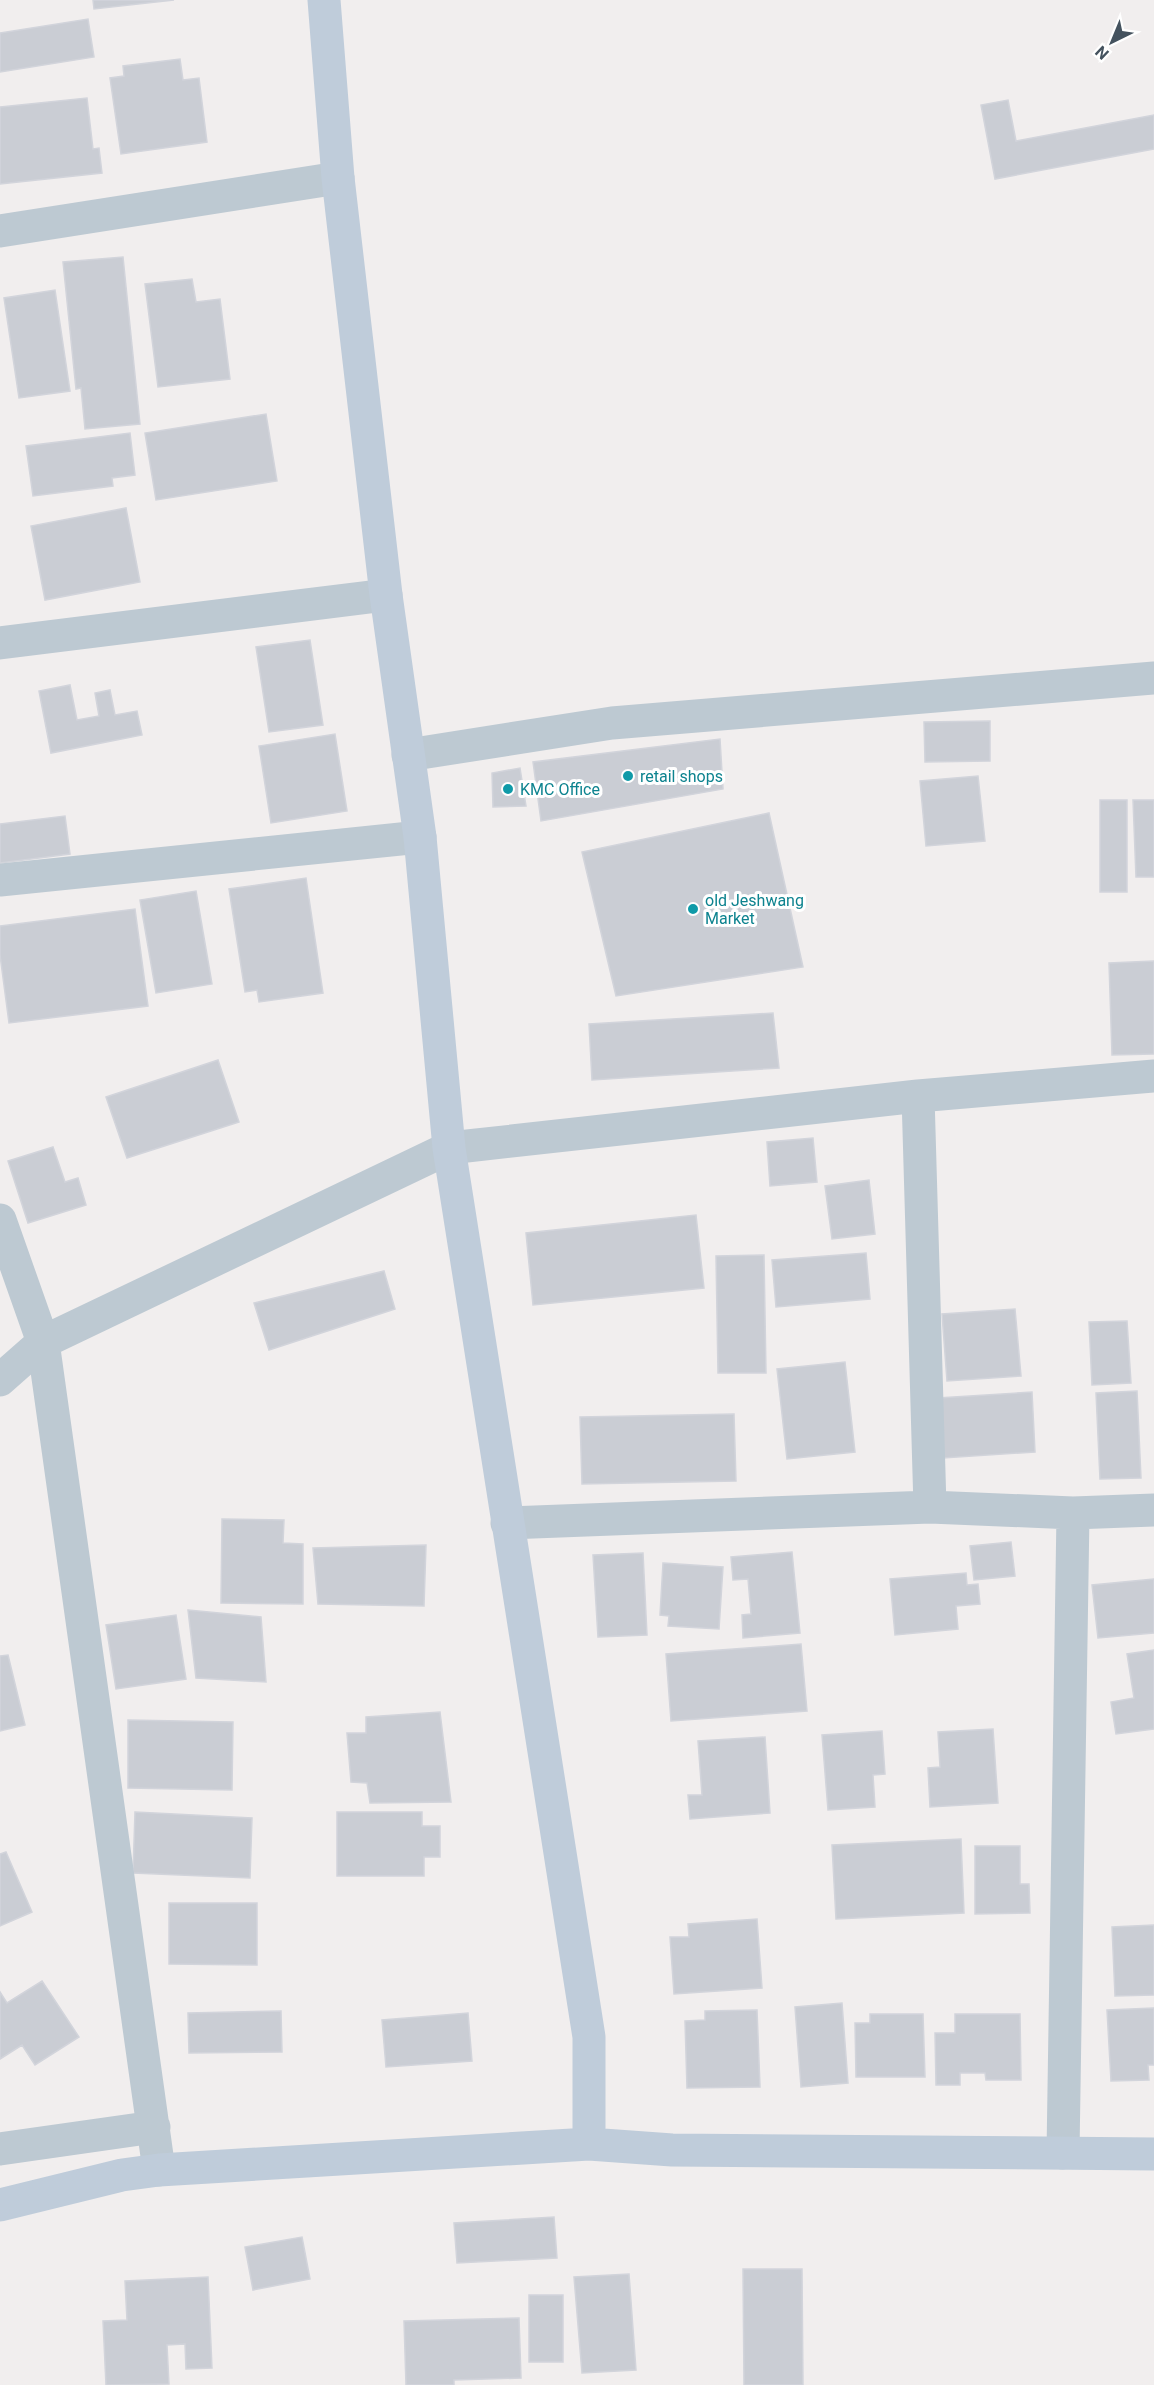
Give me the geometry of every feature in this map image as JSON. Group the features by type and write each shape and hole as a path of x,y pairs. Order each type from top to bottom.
{"street":[{"path":"324,0 338,178 386,595 420,837 448,1148 589,2037 590,2144"},
{"path":"0,231 338,178"},
{"path":"0,643 386,595"},
{"path":"408,754 612,723 1154,678"},
{"path":"0,880 420,837"},
{"path":"0,1380 44,1342 448,1148 918,1096 1154,1076"},
{"path":"918,1096 930,1507"},
{"path":"0,1220 44,1342 159,2170"},
{"path":"507,1523 930,1507 1073,1513 1154,1510"},
{"path":"1063,2153 1073,1513"},
{"path":"0,2149 154,2127"},
{"path":"0,2205 122,2175 159,2170 590,2144 672,2150 1154,2154"}],"building":[{"path":"93,0 174,0 94,9"},
{"path":"88,19 94,57 0,72 0,33"},
{"path":"180,59 183,80 199,78 207,142 121,154 110,78 124,76 123,66"},
{"path":"87,98 93,149 99,148 102,173 0,184 0,107"},
{"path":"1008,100 1016,141 1154,115 1154,149 995,179 981,105"},
{"path":"123,257 140,424 85,429 81,388 76,389 63,262"},
{"path":"192,279 196,302 220,299 230,379 158,387 145,284"},
{"path":"55,290 70,391 19,398 4,298"},
{"path":"266,414 277,481 156,500 145,433"},
{"path":"130,433 135,475 112,478 113,486 33,496 26,446"},
{"path":"126,508 140,582 45,600 31,526"},
{"path":"310,640 323,725 269,732 256,647"},
{"path":"70,685 77,720 99,716 95,693 110,690 115,715 137,711 142,735 51,753 39,691"},
{"path":"990,721 990,761 925,762 924,722"},
{"path":"335,734 347,811 271,823 259,746"},
{"name":"retail shops","path":"720,739 723,789 541,821 533,762"},
{"name":"KMC Office","path":"520,768 526,806 493,807 492,773"},
{"path":"978,776 985,841 926,846 920,781"},
{"path":"1100,800 1127,800 1127,892 1100,892"},
{"path":"1133,800 1154,800 1154,877 1136,877"},
{"name":"old Jeshwang Market","path":"769,813 803,967 616,996 582,852"},
{"path":"65,816 70,854 0,863 0,824"},
{"path":"306,878 323,993 259,1002 257,990 245,992 229,889"},
{"path":"196,891 212,984 156,993 140,900"},
{"path":"135,909 148,1006 9,1023 0,955 0,926"},
{"path":"1154,961 1154,1054 1112,1055 1109,963"},
{"path":"773,1013 779,1068 592,1080 589,1024"},
{"path":"218,1060 239,1122 127,1158 106,1097"},
{"path":"813,1138 817,1182 770,1186 767,1142"},
{"path":"53,1147 65,1182 78,1178 86,1205 28,1223 8,1161"},
{"path":"869,1180 875,1234 832,1239 825,1186"},
{"path":"696,1215 704,1288 533,1305 526,1233"},
{"path":"866,1253 870,1299 776,1307 772,1260"},
{"path":"764,1255 766,1373 718,1373 716,1256"},
{"path":"384,1271 395,1309 269,1350 254,1303"},
{"path":"1015,1309 1021,1376 947,1381 942,1314"},
{"path":"1127,1321 1131,1383 1092,1385 1089,1322"},
{"path":"845,1362 855,1452 787,1459 777,1369"},
{"path":"1137,1391 1141,1478 1100,1479 1096,1393"},
{"path":"1032,1392 1035,1452 943,1458 938,1398"},
{"path":"734,1414 736,1481 582,1484 580,1417"},
{"path":"222,1519 284,1520 283,1543 303,1544 303,1604 221,1603"},
{"path":"1011,1542 1015,1576 974,1580 970,1546"},
{"path":"426,1545 424,1606 318,1604 313,1548"},
{"path":"792,1552 800,1633 743,1638 742,1615 751,1614 748,1579 733,1580 731,1557"},
{"path":"643,1553 647,1635 598,1637 593,1555"},
{"path":"663,1563 723,1567 719,1629 668,1626 669,1616 660,1615"},
{"path":"966,1573 967,1585 978,1584 980,1604 956,1606 958,1629 895,1635 890,1579"},
{"path":"1154,1579 1154,1633 1098,1638 1092,1585"},
{"path":"188,1610 261,1617 266,1682 196,1678"},
{"path":"176,1615 186,1679 116,1689 106,1625"},
{"path":"801,1644 807,1711 671,1721 666,1654"},
{"path":"1154,1650 1154,1729 1116,1734 1111,1702 1134,1698 1127,1654"},
{"path":"8,1655 25,1725 0,1731 0,1656"},
{"path":"440,1712 451,1802 370,1803 367,1783 351,1782 347,1733 366,1733 366,1717"},
{"path":"128,1720 233,1722 232,1790 128,1788"},
{"path":"993,1729 998,1803 930,1807 928,1768 940,1767 938,1732"},
{"path":"882,1731 885,1774 873,1775 875,1807 828,1810 822,1735"},
{"path":"765,1737 770,1813 690,1819 688,1795 702,1795 698,1741"},
{"path":"135,1812 252,1818 250,1878 133,1873"},
{"path":"337,1812 422,1812 422,1826 440,1826 440,1857 424,1857 424,1876 337,1876"},
{"path":"961,1839 964,1913 836,1919 832,1845"},
{"path":"975,1846 1020,1846 1020,1884 1029,1884 1030,1913 975,1914"},
{"path":"6,1852 32,1912 0,1926 0,1854"},
{"path":"169,1903 257,1903 257,1965 169,1964"},
{"path":"757,1919 762,1988 674,1994 670,1937 689,1937 688,1924"},
{"path":"1154,1925 1154,1995 1115,1996 1112,1927"},
{"path":"42,1981 79,2037 35,2065 22,2045 0,2059 0,1992 7,2003"},
{"path":"842,2003 848,2083 801,2087 795,2007"},
{"path":"1154,2008 1154,2065 1148,2065 1149,2080 1111,2081 1107,2010"},
{"path":"757,2010 760,2087 687,2088 685,2021 705,2020 705,2011"},
{"path":"281,2011 282,2052 189,2053 188,2013"},
{"path":"468,2013 472,2061 386,2067 382,2020"},
{"path":"870,2014 923,2014 925,2077 856,2077 855,2023 870,2023"},
{"path":"955,2014 1020,2014 1021,2080 986,2080 985,2073 960,2073 960,2085 936,2085 935,2033 955,2033"},
{"path":"554,2217 557,2258 457,2263 454,2223"},
{"path":"302,2237 310,2279 253,2290 245,2247"},
{"path":"743,2269 802,2269 803,2385 744,2385"},
{"path":"629,2274 636,2370 582,2373 574,2277"},
{"path":"208,2277 212,2368 186,2369 185,2344 167,2345 169,2384 106,2385 103,2321 127,2320 125,2281"},
{"path":"529,2295 563,2295 563,2362 529,2362"},
{"path":"519,2318 521,2378 454,2380 454,2385 406,2385 404,2321"}],"place":[{"name":"retail shops","path":"628,776"},
{"name":"KMC Office","path":"508,789"},
{"name":"old Jeshwang Market","path":"693,909"}]}
